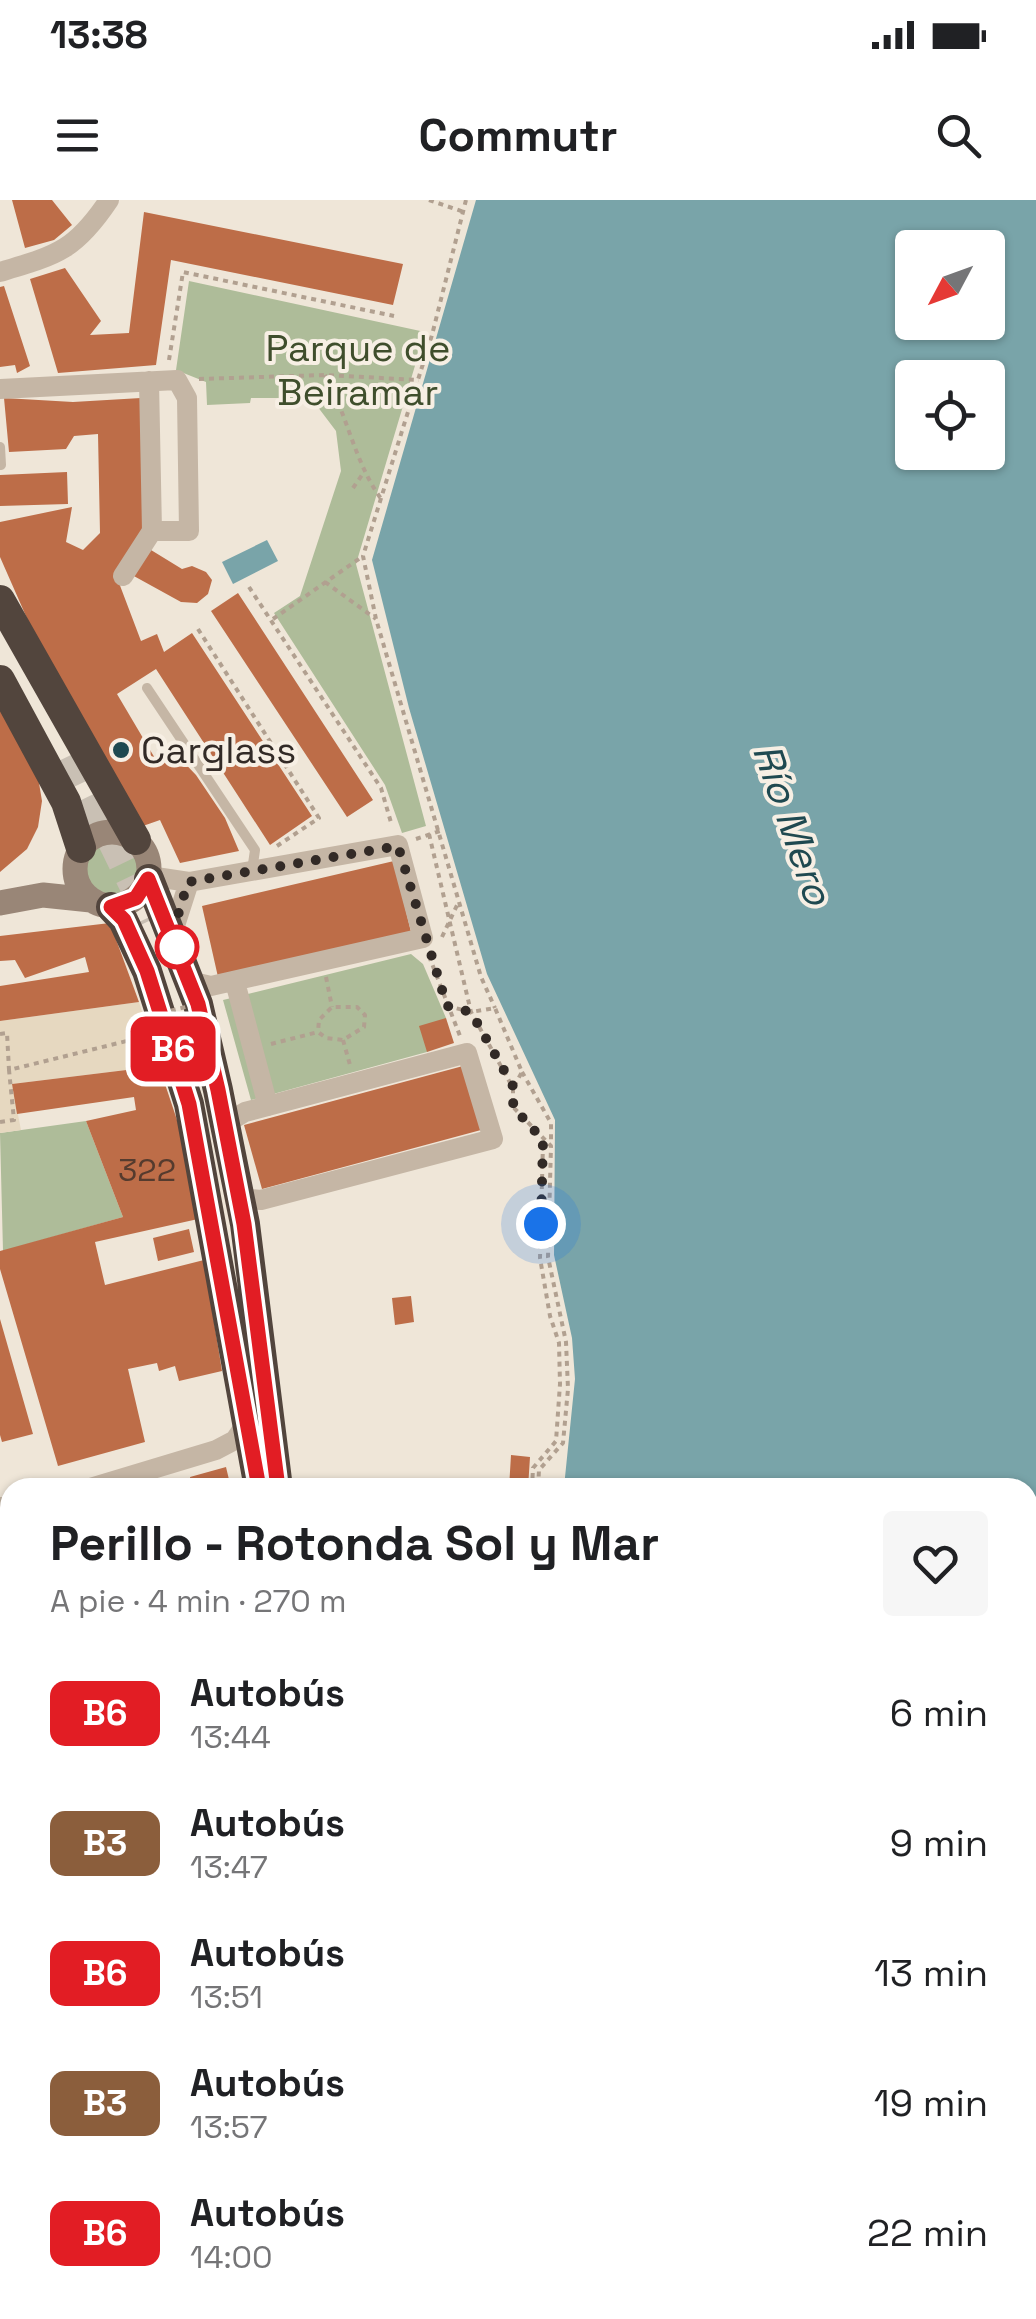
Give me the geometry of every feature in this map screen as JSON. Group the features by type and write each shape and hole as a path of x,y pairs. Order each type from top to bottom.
{"highway":[{"path":"0,600 136,840"},
{"path":"0,626 64,759 0,659"},
{"path":"0,680 66,802 78,858"},
{"path":"149,878 225,1124 275,1478"},
{"path":"101,903 124,920 138,949 192,1119 258,1478"},
{"path":"177,969 187,1062 206,1140 258,1478"},
{"path":"177,969 211,1106 274,1478"}],"street":[{"path":"0,272 54,256 86,234 109,200"},
{"path":"0,388 164,380 187,398 189,531 152,531"},
{"path":"122,576 152,531 164,380"},
{"path":"0,903 42,895 61,886 78,858 106,832 136,840 148,857 149,878 136,898 101,903 42,895"},
{"path":"149,878 188,882 398,846 423,938 204,987 177,969 188,882"},
{"path":"78,858 78,886 101,903"},
{"path":"234,982 268,1106"},
{"path":"225,1124 236,1115 467,1053 493,1139 261,1200 238,1198"},
{"path":"123,1478 216,1450 234,1440 246,1424"}],"lane":[{"path":"0,448 1,466"},
{"path":"148,688 255,850 252,871"}],"path":[{"path":"429,200 464,212"},
{"path":"466,200 419,380 363,556 376,618 481,977 522,1072 551,1122 548,1257 566,1342 568,1389 564,1443 540,1470 538,1478"},
{"path":"394,316 183,272 164,380 324,375 419,380"},
{"path":"324,375 349,423 362,474 382,500"},
{"path":"353,488 362,474"},
{"path":"272,620 363,556"},
{"path":"324,582 376,618"},
{"path":"249,586 382,788 398,846"},
{"path":"198,629 319,818 285,842"},
{"path":"440,830 429,834 471,1012 514,1088"},
{"path":"430,958 460,900"},
{"path":"423,938 467,1053"},
{"path":"324,962 332,1007"},
{"path":"9,1070 164,1022 177,969"},
{"path":"447,1006 471,1012 495,1008"},
{"path":"318,1032 319,1020 332,1007 356,1007 366,1015 364,1026 343,1040"},
{"path":"252,1048 318,1032 343,1040"},
{"path":"0,1034 7,1033 14,1120 0,1122"},
{"path":"343,1040 354,1083"},
{"path":"522,1072 514,1088 513,1107 552,1146"},
{"path":"534,1478 533,1468 556,1440 560,1384 560,1343 550,1316 540,1258 543,1140"}],"green space":[{"name":"Parque de Beiramar","path":"189,281 425,332 356,564 426,826 402,833 385,785 274,613 300,596 341,471 336,431 311,398 251,398 250,403 207,405 206,382 176,370"},
{"path":"113,840 134,848 142,869 134,890 113,898 92,890 84,869 92,848"},
{"path":"411,954 423,964 446,1018 427,1052 251,1100 223,1000"},
{"path":"86,1121 123,1217 3,1251 0,1133"}],"shaded area":[{"path":"139,1002 159,1066 12,1084 21,1130 0,1133 0,1021"}],"water":[{"name":"Río Mero","path":"476,200 1036,200 1036,1478 565,1478 575,1379 572,1338 554,1255 555,1120 487,974 409,708 372,560"},
{"path":"267,540 278,561 233,584 222,562"}],"building":[{"path":"12,200 52,200 72,225 54,240 25,248"},
{"path":"144,212 403,264 393,305 171,260 156,365 58,373 30,279 65,268 101,321 90,335 129,333"},
{"path":"4,286 30,366 17,373 15,365 0,367 0,287"},
{"path":"4,398 73,402 141,398 144,541 116,575 141,641 157,634 164,652 192,633 312,816 270,845 156,669 117,694 156,760 172,750 196,775 225,818 239,851 180,863 160,820 140,827 44,657 0,557 0,522 72,507 66,542 83,550 100,533 98,434 74,436 66,449 9,452"},
{"path":"67,472 68,504 0,506 0,475"},
{"path":"151,550 182,569 192,566 206,572 212,580 208,594 197,603 181,602 132,575"},
{"path":"238,593 373,800 347,817 211,611"},
{"path":"0,704 37,771 42,801 38,827 27,849 0,872"},
{"path":"394,861 411,932 218,977 202,906"},
{"path":"110,923 139,1002 0,1021 0,986 89,972 85,957 25,978 15,960 0,961 0,936"},
{"path":"446,1018 454,1043 427,1052 419,1026"},
{"path":"159,1066 185,1144 198,1219 95,1242 105,1285 204,1260 222,1371 179,1381 175,1366 159,1371 157,1363 128,1369 145,1442 58,1466 0,1269 0,1251 123,1217 86,1121 136,1110 134,1097 17,1114 12,1084"},
{"path":"463,1066 481,1130 262,1189 244,1125"},
{"path":"189,1229 194,1252 158,1261 153,1238"},
{"path":"411,1296 414,1322 395,1325 392,1298"},
{"path":"0,1319 33,1434 2,1442 0,1435"},
{"path":"511,1455 530,1457 529,1478 510,1478"},
{"path":"226,1467 229,1478 190,1478"}],"tunnel":[{"path":"71,755 151,920"}],"bus line":[{"name":"B6","path":"257,1478 189,1104 147,971 124,920 111,907 136,898 148,879 184,964 207,1038 244,1224 277,1478"}],"place":[{"name":"Carglass","path":"121,750"}],"route":[{"path":"177,947 172,935 188,882 398,846 423,938 447,1006 471,1012 514,1088 513,1107 543,1140 541,1224"}]}
